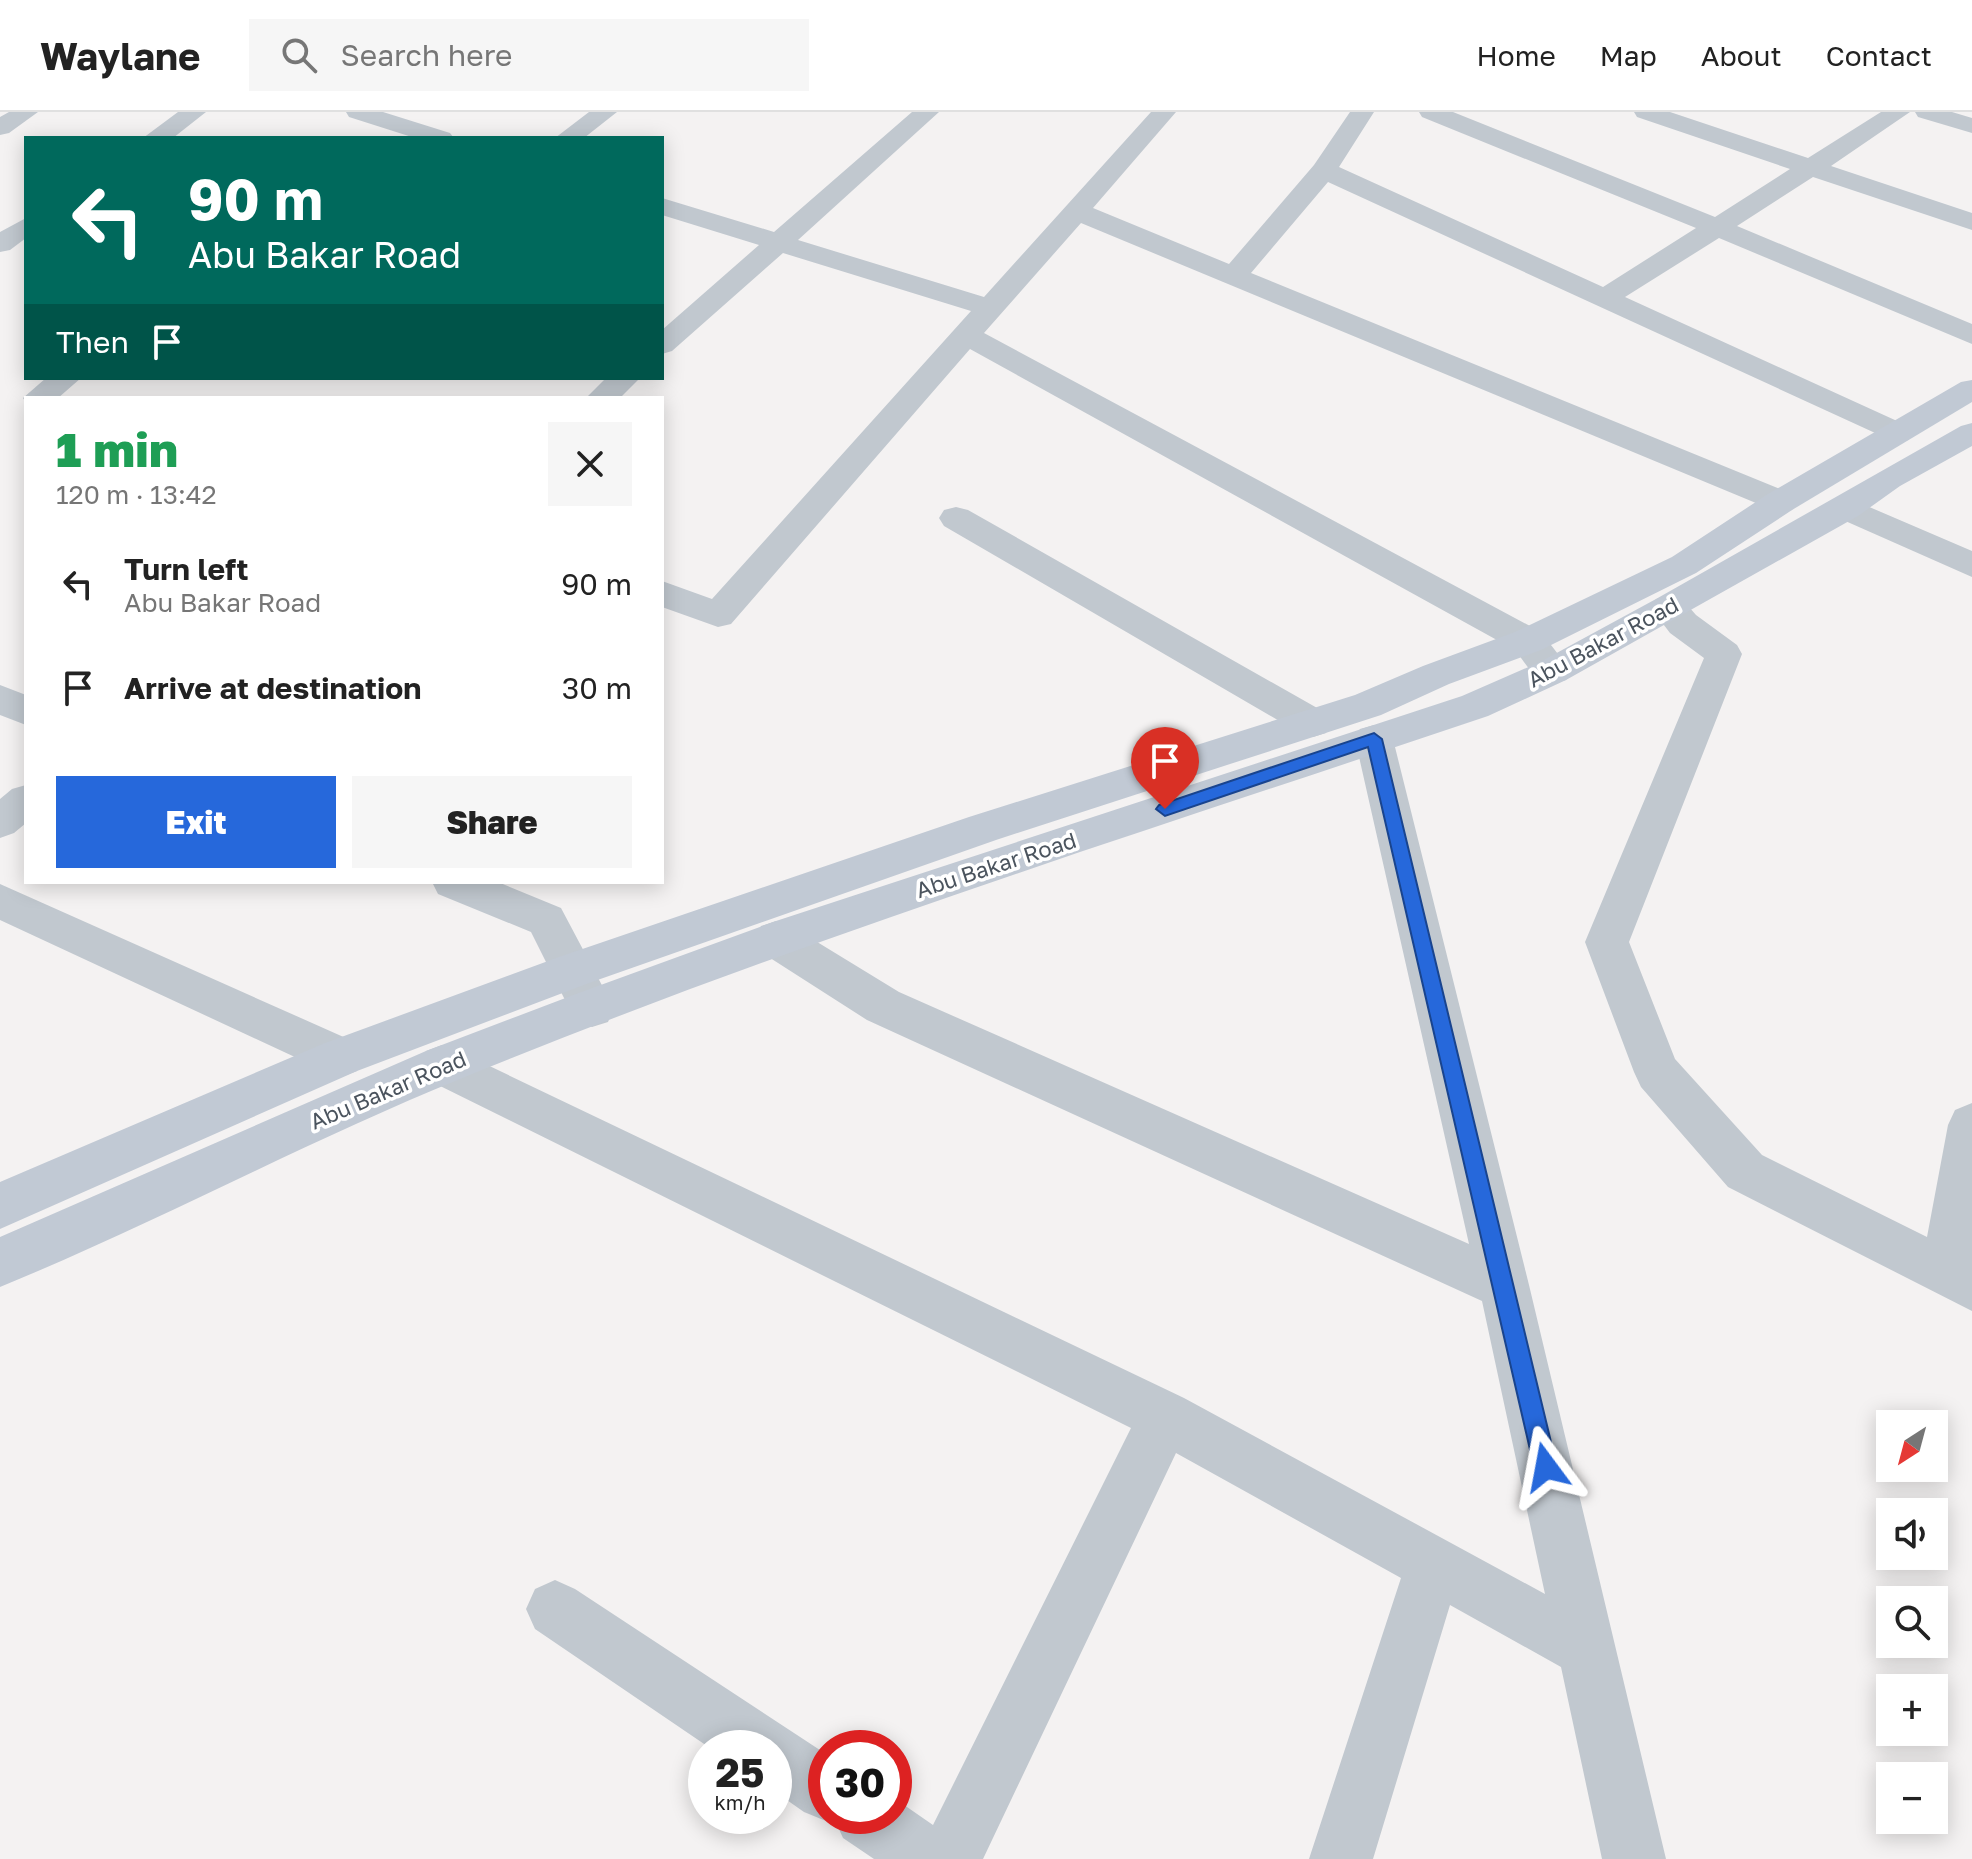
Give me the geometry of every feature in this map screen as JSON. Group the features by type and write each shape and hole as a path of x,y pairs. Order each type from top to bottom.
{"main road":[{"name":"Abu Bakar Road","path":"0,1206 341,1057 776,939 1475,706 1541,656 1780,502 1972,389"},
{"name":"Abu Bakar Road","path":"0,1262 442,1065 583,989 983,828 1368,705 1436,675 1541,656 1669,608 1972,433"},
{"path":"1852,462 1888,479"}],"street":[{"path":"0,128 26,112"},
{"path":"159,136 194,112"},
{"path":"358,112 394,132 425,136"},
{"path":"571,136 605,112"},
{"path":"664,343 927,112"},
{"path":"664,594 718,615 1164,112"},
{"path":"1234,276 1324,170 1362,112"},
{"path":"1431,112 1717,227 1972,335"},
{"path":"1646,112 1972,222"},
{"path":"1605,298 1898,112"},
{"path":"1927,112 1972,126"},
{"path":"1324,170 1897,433"},
{"path":"664,207 990,308"},
{"path":"1076,211 1780,502"},
{"path":"0,244 24,227"},
{"path":"966,335 1541,656"},
{"path":"41,396 63,380"},
{"path":"1846,508 1972,565"},
{"path":"956,518 1313,723"},
{"path":"1669,608 1683,624 1724,654 1607,942 1657,1072 1745,1171 1959,1279 1972,1125"},
{"path":"0,699 24,710"},
{"path":"1374,739 1504,1285 1634,1859"},
{"path":"0,822 24,802"},
{"path":"458,884 546,920 583,989"},
{"path":"0,901 341,1057"},
{"path":"776,939 883,1006 1504,1285"},
{"path":"442,1065 1165,1417 1587,1649"},
{"path":"950,1859 1165,1417"},
{"path":"1341,1859 1434,1564"},
{"path":"555,1609 737,1730"},
{"path":"892,1834 929,1859"}],"route":[{"path":"1165,809 1374,739 1546,1467"}]}
